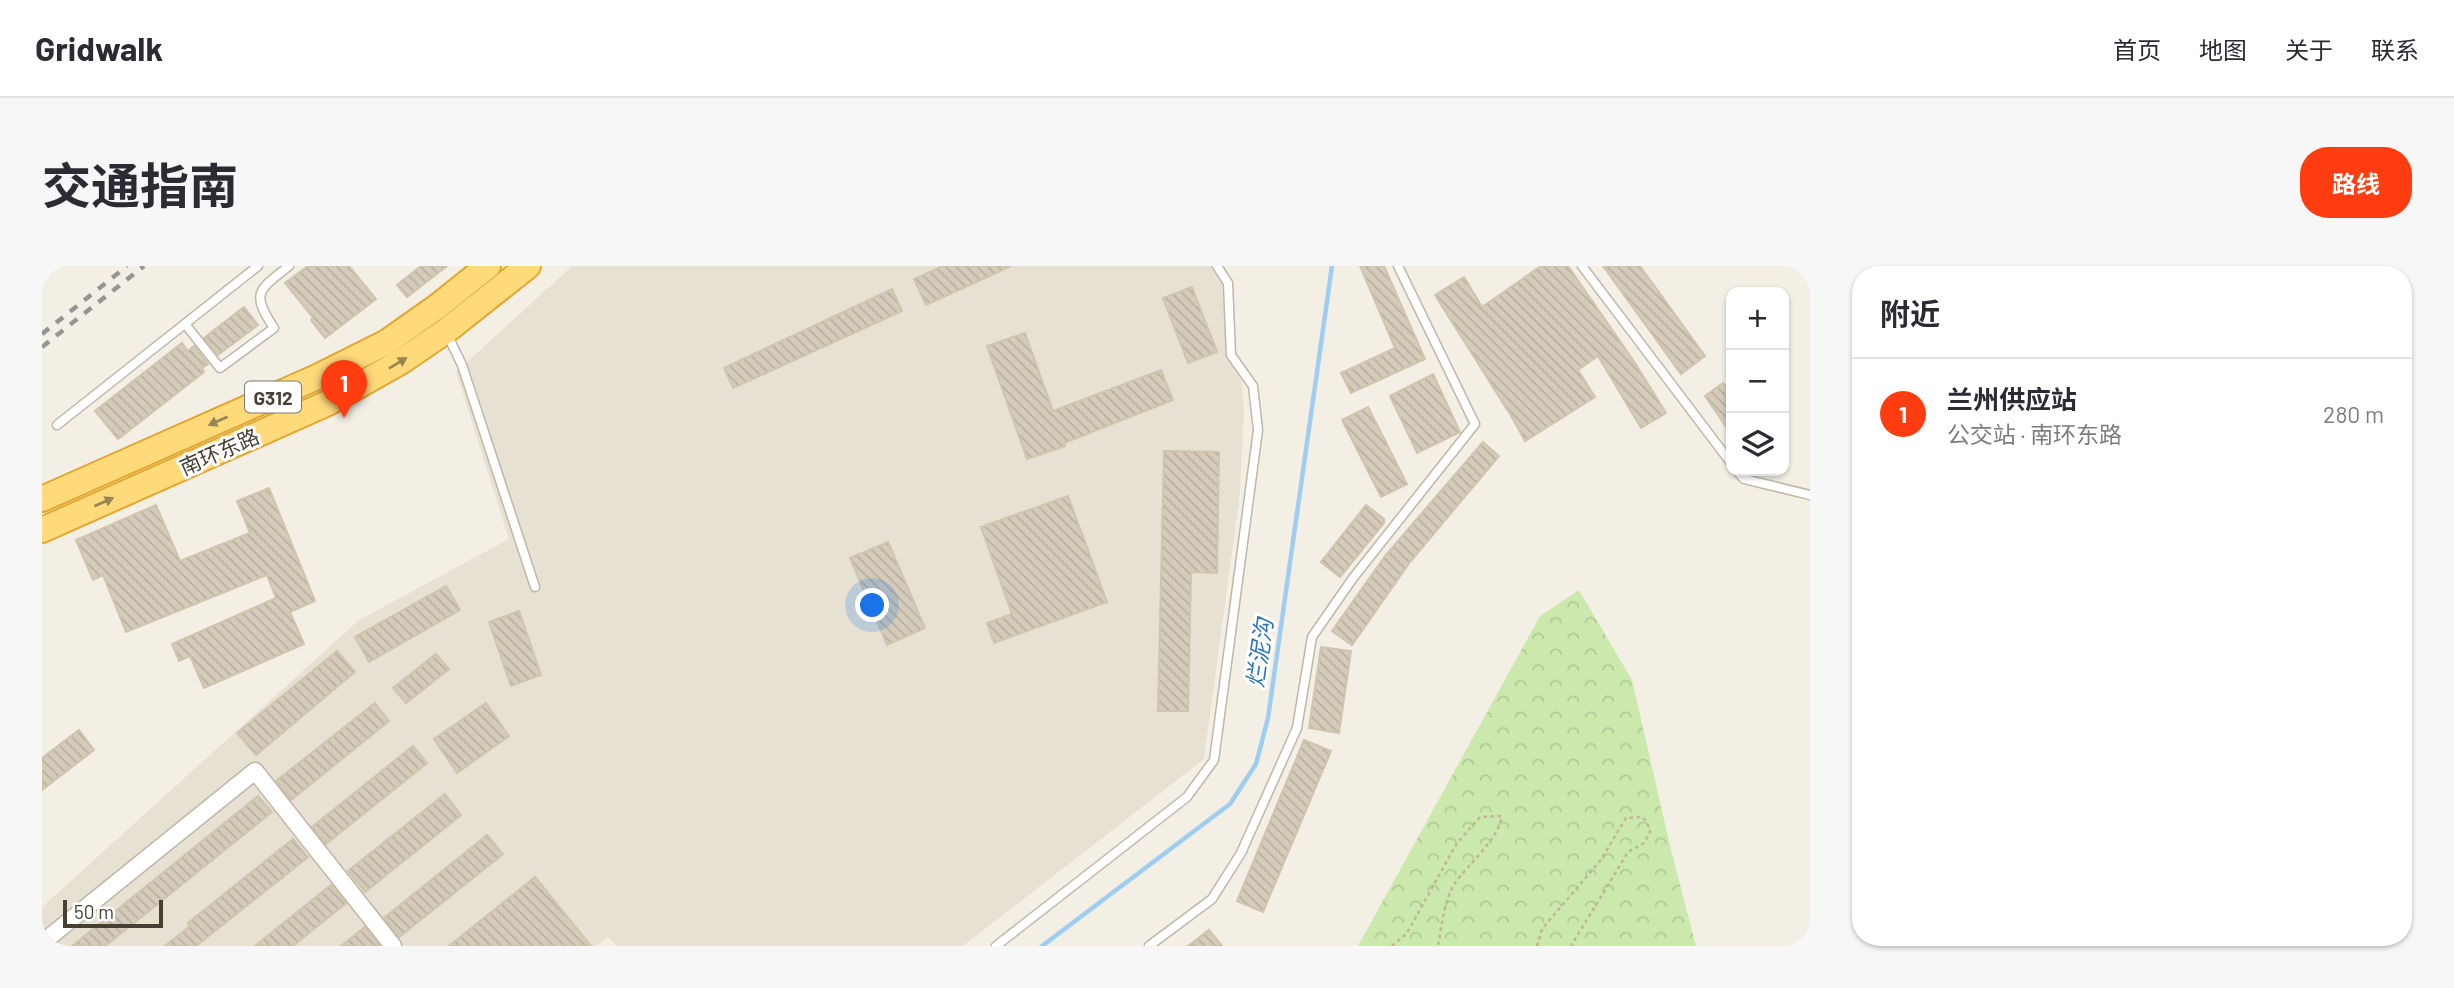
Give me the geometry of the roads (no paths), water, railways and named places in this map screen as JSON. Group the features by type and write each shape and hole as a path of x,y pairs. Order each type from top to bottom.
{"highway":[{"name":"南环东路","path":"42,499 317,377 387,342 488,266"},
{"name":"南环东路","path":"42,530 328,403 401,361 446,331 528,266"}],"street":[{"path":"42,943 255,771 393,946"}],"lane":[{"path":"57,425 258,266"},
{"path":"185,324 220,368 274,328 261,309 262,287 289,266"},
{"path":"996,946 1187,797 1214,760 1258,430 1253,386 1231,355 1228,282 1217,266"},
{"path":"1149,946 1212,899 1241,853 1297,728 1312,637 1353,578 1475,424 1398,266"},
{"path":"1582,266 1726,456"},
{"path":"446,331 462,365 535,587"},
{"path":"1741,476 1744,479 1810,495"}],"waterway":[{"name":"烂泥沟","path":"1042,946 1230,804 1256,764 1268,718 1332,266"}],"railway":[{"path":"42,334 127,266"},
{"path":"42,347 144,266"}],"place":[{"name":"兰州供应站","path":"344,418"}]}
